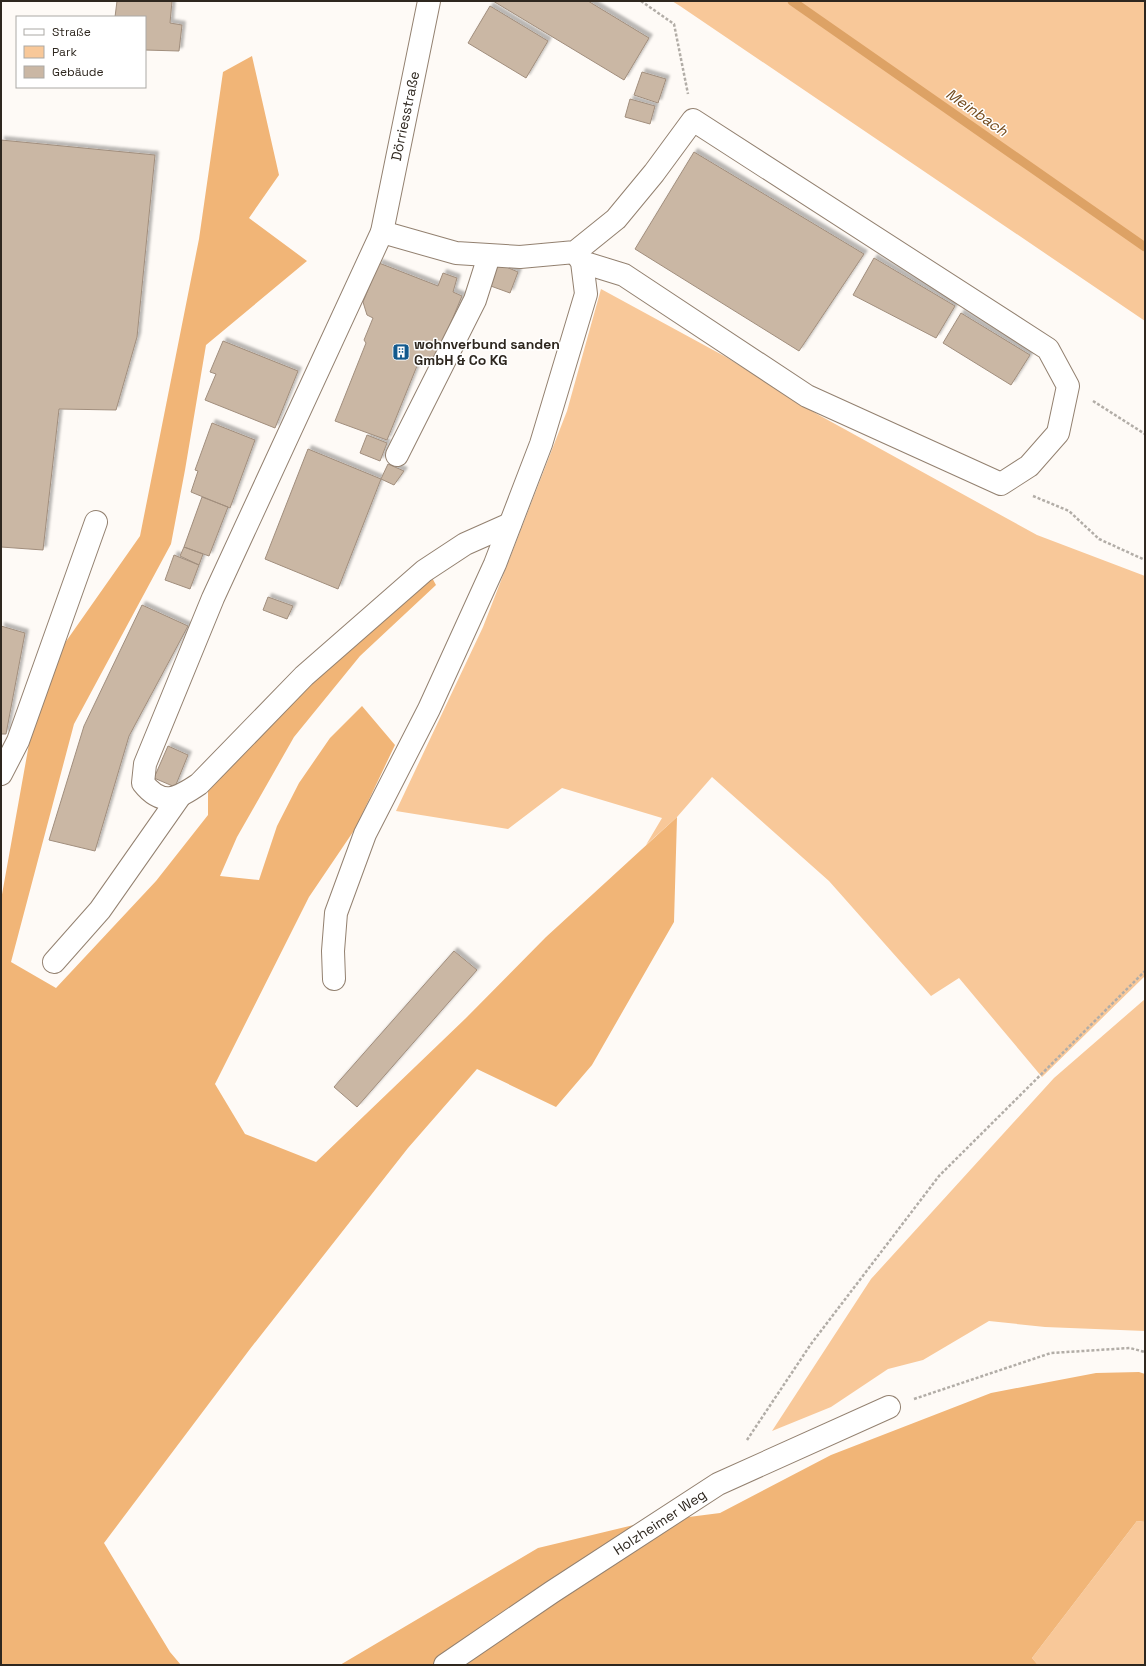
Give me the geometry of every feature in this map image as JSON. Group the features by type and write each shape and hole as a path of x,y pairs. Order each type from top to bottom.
{"street":[{"name":"Dörriesstraße","path":"180,796 162,798 150,792 143,783 145,764 213,598 382,232 429,1"},
{"path":"382,232 456,254 520,257 578,257 624,275 807,396 1001,484 1029,466 1058,433 1068,386 1048,349 693,120 654,173 616,219 578,257"},
{"path":"397,455 475,300 489,256"},
{"path":"334,979 333,951 336,913 365,834 432,701 495,564 541,444 586,294 578,257"},
{"path":"1,774 18,741 96,522"},
{"path":"54,962 100,910 180,796 199,784 304,676 424,571 465,544 510,524"},
{"name":"Holzheimer Weg","path":"445,1665 718,1484 889,1407"}],"path":[{"path":"641,1 674,24 693,120"},
{"path":"1068,386 1145,434"},
{"path":"1001,484 1069,511 1099,539 1145,560"},
{"path":"743,1446 811,1344 939,1176 1145,971"},
{"path":"889,1407 1051,1353 1130,1348 1145,1352"}],"green space":[{"path":"672,1 1145,1 1145,321 680,6"},
{"path":"601,289 726,357 817,414 1037,535 1145,576 1145,976 1042,1077 959,978 931,996 829,881 712,777 677,817 646,845 662,818 562,788 508,829 396,811 483,627 567,411"},
{"path":"1145,999 1145,1331 1045,1327 989,1321 923,1360 888,1369 831,1407 772,1431 871,1279 1054,1078"},
{"path":"1137,1521 1145,1522 1145,1665 1038,1665 1032,1658"}],"shaded area":[{"path":"252,56 279,175 249,218 307,261 206,345 171,544 74,724 11,962 56,988 156,881 208,815 208,789 341,653 430,574 436,585 360,656 294,737 237,837 220,876 259,880 277,826 299,783 330,738 362,706 395,745 355,829 309,897 215,1084 245,1134 316,1162 466,1018 546,937 677,817 674,922 592,1065 556,1107 477,1069 408,1148 250,1349 104,1543 170,1652 181,1665 1,1665 1,900 41,677 140,536 199,239 223,72"},
{"path":"1139,1372 1145,1374 1145,1522 1137,1521 1032,1658 1038,1665 340,1665 538,1548 642,1523 720,1513 831,1455 991,1393 1096,1373"}],"building":[{"path":"117,1 172,1 170,23 182,25 179,51 146,50 146,16 115,16"},
{"path":"493,1 588,1 649,38 624,80"},
{"path":"490,6 548,41 526,78 468,43"},
{"path":"642,72 666,79 658,103 634,95"},
{"path":"630,99 655,106 650,124 625,117"},
{"path":"1,140 155,155 137,337 116,410 59,409 43,550 1,547"},
{"path":"694,152 864,254 799,351 635,249"},
{"path":"874,258 955,306 936,338 853,295"},
{"name":"wohnverbund sanden GmbH & Co KG","path":"379,263 438,286 443,273 457,278 453,292 462,296 432,368 419,361 387,440 335,421 366,343 364,340 373,318 367,315 363,302"},
{"path":"497,263 518,272 510,293 488,285"},
{"path":"961,313 1030,355 1011,385 943,343"},
{"path":"223,341 298,371 275,428 205,400 216,374 210,372"},
{"path":"212,423 255,440 230,508 191,492 198,471 195,470"},
{"path":"367,435 387,443 380,461 360,453"},
{"path":"308,449 381,479 338,589 265,559"},
{"path":"388,464 404,471 394,485 381,479"},
{"path":"202,497 228,507 209,556 184,547"},
{"path":"184,547 203,554 199,565 180,556"},
{"path":"174,555 199,565 190,589 165,580"},
{"path":"268,597 293,606 287,619 263,610"},
{"path":"142,605 188,626 129,736 95,851 49,840 84,726"},
{"path":"1,626 25,633 6,734 1,734"},
{"path":"168,746 188,755 175,787 154,778"},
{"path":"454,951 477,970 357,1107 334,1087"}],"waterway":[{"name":"Meinbach","path":"792,1 1145,247"}],"place":[{"name":"wohnverbund sanden GmbH & Co KG","path":"401,352"}]}
